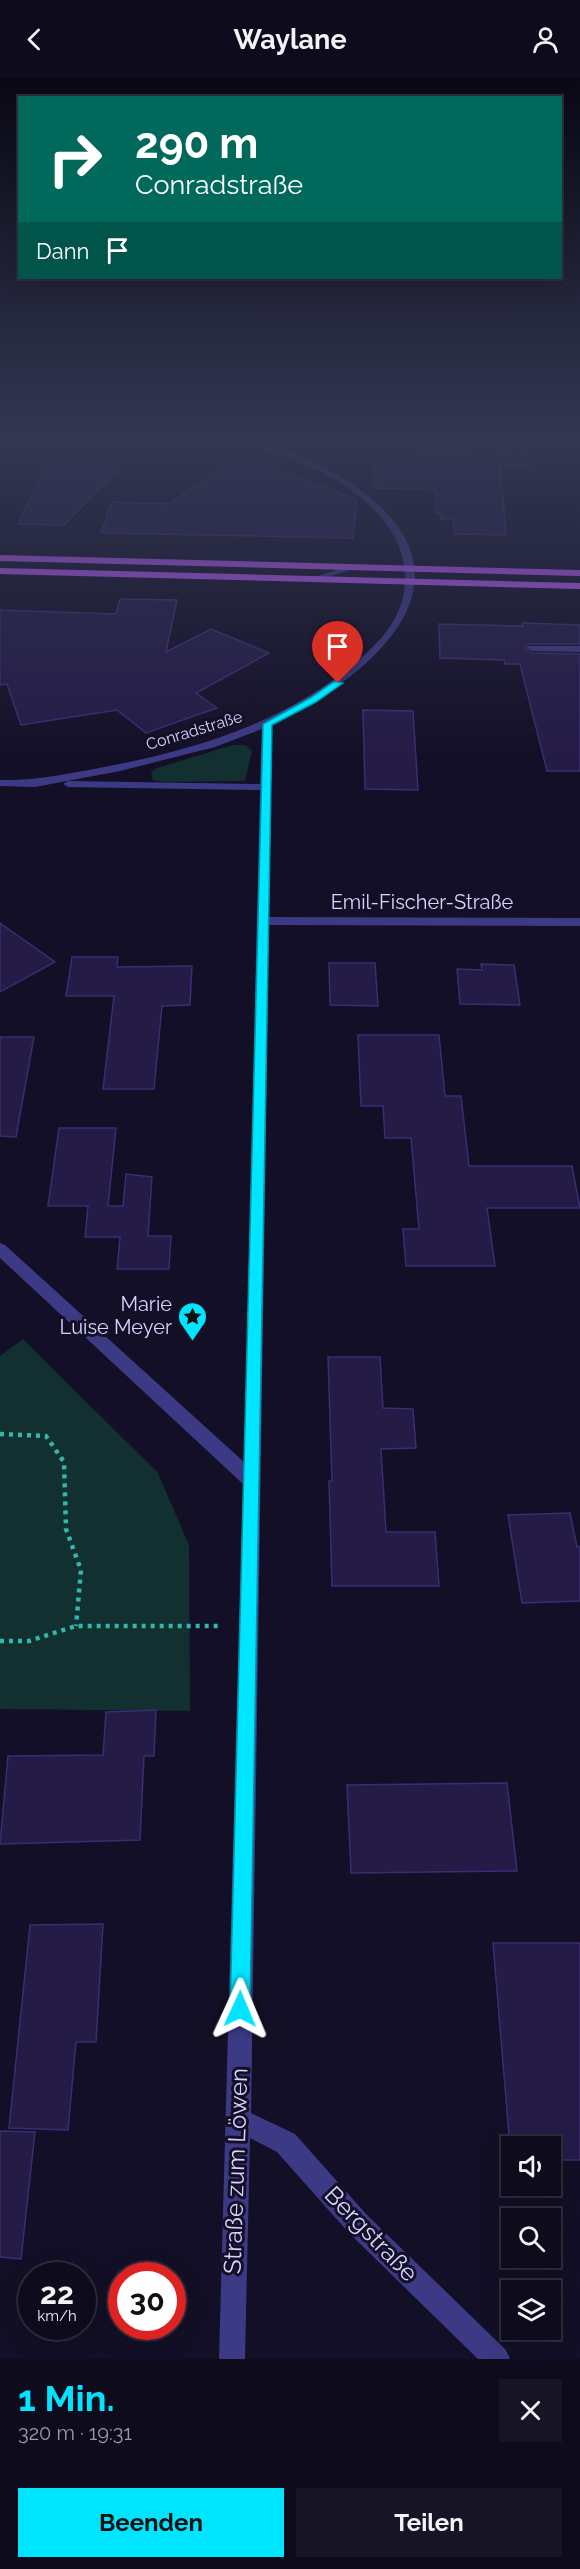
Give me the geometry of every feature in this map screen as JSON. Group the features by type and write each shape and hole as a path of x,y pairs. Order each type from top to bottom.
{"main road":[{"path":"0,558 580,573"},
{"path":"0,571 580,586"}],"street":[{"name":"Conradstraße","path":"25,784 138,764 225,741 267,724 313,700 350,675 385,641 404,607 410,582 410,568 402,544"},
{"path":"313,579 355,567"},
{"path":"532,648 580,650"},
{"name":"Straße zum Löwen","path":"232,2359 239,2120 250,1479 267,724"},
{"name":"Conradstraße","path":"0,783 266,787"},
{"name":"Emil-Fischer-Straße","path":"263,921 580,922"},
{"path":"0,1250 250,1479"},
{"name":"Bergstraße","path":"239,2120 286,2143 357,2224 497,2359"}],"path":[{"path":"0,1434 46,1436 64,1462 66,1529 81,1570 76,1626"},
{"path":"0,1641 29,1641 76,1626 248,1627"}],"green space":[{"path":"233,745 246,745 252,751 245,781 162,782 153,780 151,772 157,768"},
{"path":"23,1339 158,1473 189,1545 190,1711 0,1709 0,1356"}],"building":[{"path":"120,599 177,600 166,652 211,629 269,653 196,693 217,708 146,733 117,710 21,725 7,684 0,685 0,610 116,614"},
{"path":"522,623 580,625 580,644 529,644 525,648 532,653 580,654 580,771 547,771 520,664 505,664 504,660 440,658 439,624 523,626"},
{"path":"363,710 413,711 418,790 365,789"},
{"path":"0,923 55,962 0,992"},
{"path":"72,957 118,957 117,967 192,966 190,1005 162,1006 154,1089 103,1089 114,996 66,996"},
{"path":"329,963 375,963 378,1006 330,1005"},
{"path":"481,964 514,965 520,1005 460,1004 457,969 482,970"},
{"path":"358,1035 439,1035 445,1096 461,1096 469,1166 572,1166 580,1208 487,1208 495,1266 406,1266 403,1229 419,1229 411,1138 385,1138 383,1106 361,1106"},
{"path":"0,1037 34,1037 16,1137 0,1136"},
{"path":"59,1128 116,1128 108,1206 123,1206 126,1174 152,1177 148,1236 171,1236 169,1269 117,1269 120,1237 85,1237 88,1206 48,1206"},
{"path":"328,1357 380,1357 383,1408 413,1409 416,1448 381,1449 386,1532 435,1532 439,1586 332,1586 329,1481 332,1481"},
{"path":"570,1513 577,1547 580,1546 580,1601 522,1603 508,1515"},
{"path":"156,1710 154,1756 144,1756 140,1840 0,1844 8,1756 103,1755 106,1712"},
{"path":"507,1783 517,1871 351,1873 347,1785"},
{"path":"103,1924 96,2042 76,2042 68,2130 9,2128 30,1925"},
{"path":"493,1943 580,1943 580,2160 561,2160 561,2136 509,2136"},
{"path":"0,2131 35,2132 21,2259 0,2257"}],"place":[{"name":"Marie Luise Meyer","path":"193,1342"}],"route":[{"path":"240,2009 267,724 313,700 338,683"}]}
